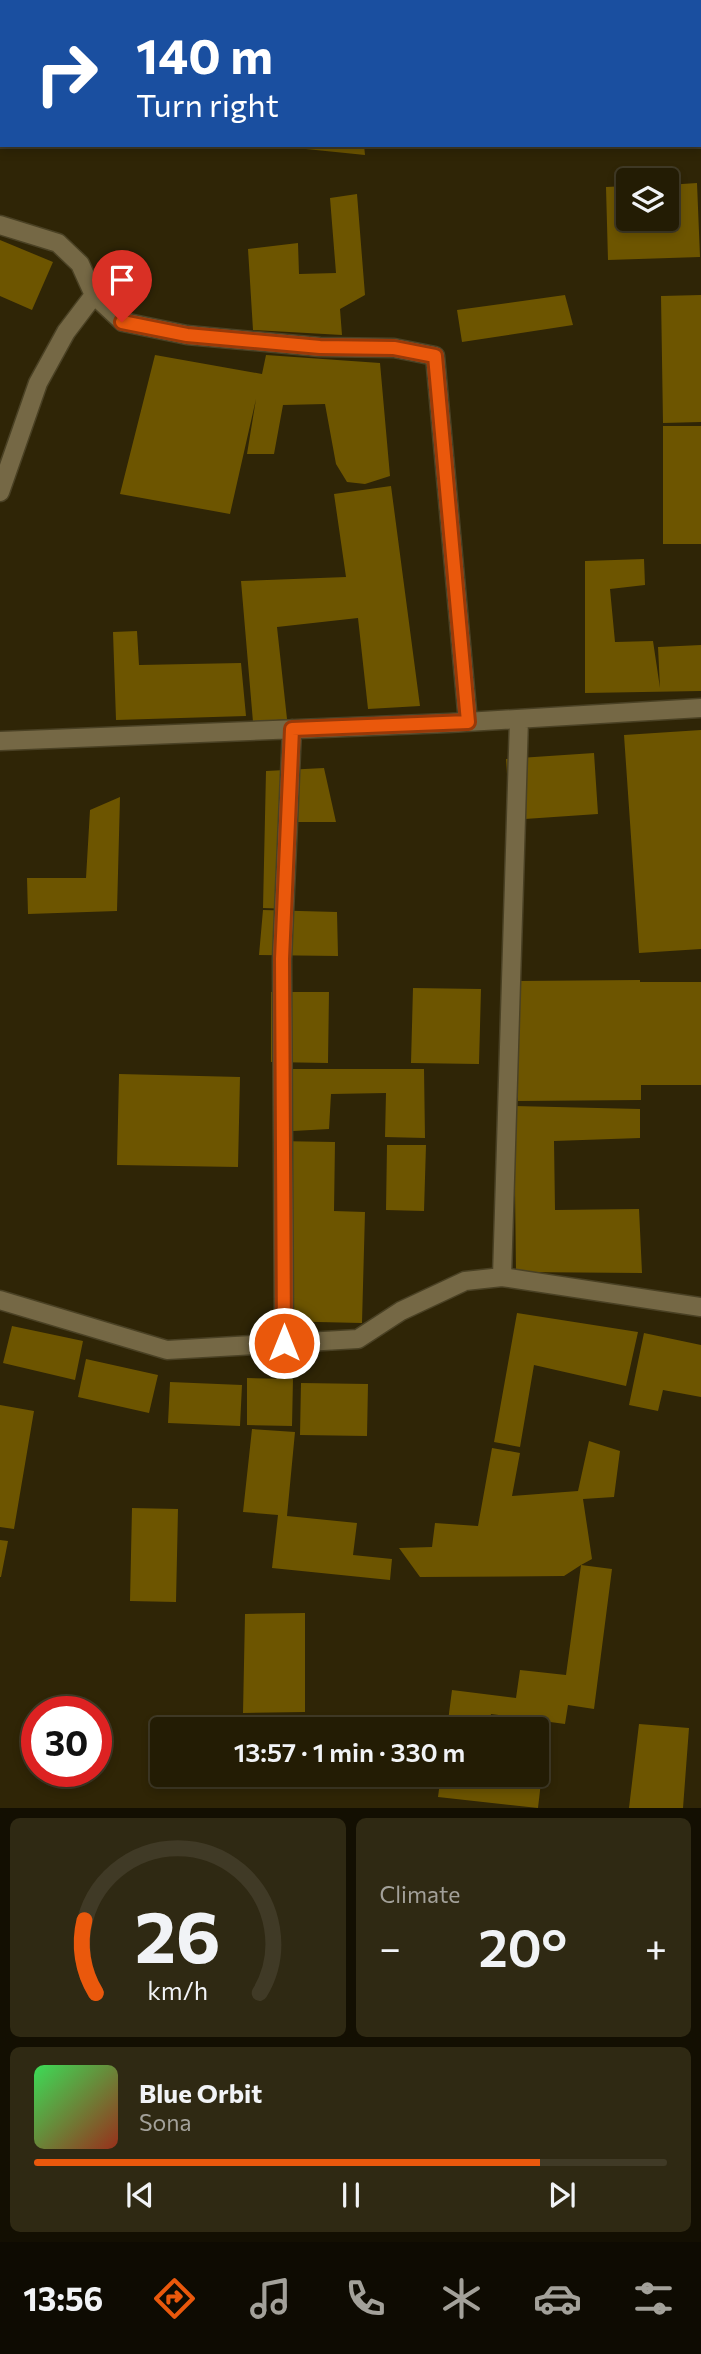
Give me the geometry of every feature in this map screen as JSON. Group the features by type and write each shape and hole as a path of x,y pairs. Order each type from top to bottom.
{"street":[{"path":"0,225 58,243 80,264 94,295 122,322 187,335 320,347 394,348 435,356 468,722"},
{"path":"0,492 38,383 66,332 94,295"},
{"path":"0,741 468,722 701,708"},
{"path":"502,1276 519,719"},
{"path":"284,1343 282,959 292,729"},
{"path":"0,1300 167,1350 358,1339 401,1311 465,1281 502,1276 701,1307"}],"building":[{"path":"364,147 365,155 296,148"},
{"path":"697,183 700,257 608,260 606,187 616,187 616,231 679,231 679,184"},
{"path":"357,194 365,295 340,309 342,335 253,330 248,249 298,243 299,274 336,273 330,198"},
{"path":"0,240 53,262 32,310 0,296"},
{"path":"565,295 573,325 462,342 457,310"},
{"path":"701,295 701,422 663,423 661,296"},
{"path":"155,355 262,374 266,355 380,363 390,476 365,484 347,482 336,464 325,404 283,405 274,454 247,454 256,399 230,514 120,494"},
{"path":"663,426 701,426 701,544 663,544"},
{"path":"391,486 420,706 368,709 358,618 277,627 287,719 253,722 241,581 346,577 334,494"},
{"path":"644,559 645,585 610,589 615,642 653,641 660,688 658,647 701,645 701,691 585,693 585,561"},
{"path":"137,631 139,665 241,663 246,716 116,720 113,632"},
{"path":"701,730 701,949 639,953 624,735"},
{"path":"594,753 598,814 510,820 506,759"},
{"path":"324,768 336,822 292,822 291,909 263,908 266,771"},
{"path":"120,797 117,911 28,914 27,878 86,878 90,810"},
{"path":"263,910 337,912 338,956 259,955"},
{"path":"517,981 701,982 701,1085 641,1085 641,1100 518,1101"},
{"path":"413,988 481,989 479,1064 411,1063"},
{"path":"271,992 329,992 328,1063 271,1062"},
{"path":"274,1069 424,1069 425,1138 385,1137 386,1093 331,1094 329,1129 275,1132"},
{"path":"119,1074 240,1077 238,1167 117,1165"},
{"path":"514,1106 640,1109 640,1138 554,1141 555,1210 639,1209 642,1273 516,1272"},
{"path":"275,1141 335,1142 334,1211 365,1212 362,1323 274,1321"},
{"path":"387,1145 426,1145 424,1211 386,1210"},
{"path":"517,1313 638,1332 626,1386 534,1365 520,1447 494,1442"},
{"path":"12,1326 83,1341 75,1380 3,1363"},
{"path":"644,1333 701,1345 701,1397 663,1390 658,1411 629,1405"},
{"path":"86,1359 158,1375 149,1413 78,1397"},
{"path":"247,1378 293,1379 292,1426 247,1425"},
{"path":"170,1382 242,1385 240,1426 168,1423"},
{"path":"301,1383 368,1384 367,1436 300,1435"},
{"path":"0,1405 34,1411 14,1529 0,1527"},
{"path":"252,1429 295,1432 287,1516 357,1523 353,1555 392,1559 390,1580 272,1568 278,1515 243,1512"},
{"path":"589,1441 620,1451 614,1497 583,1499 592,1559 564,1576 420,1577 399,1548 432,1547 435,1523 478,1526 492,1448 520,1453 512,1496 578,1491"},
{"path":"132,1508 178,1509 176,1602 130,1601"},
{"path":"0,1540 8,1541 1,1577 0,1577"},
{"path":"581,1565 612,1569 594,1709 568,1705 565,1724 549,1722 549,1717 491,1714 491,1717 449,1717 452,1690 516,1698 520,1670 566,1675"},
{"path":"305,1613 305,1712 243,1713 245,1614"},
{"path":"639,1724 689,1728 683,1808 629,1808"},
{"path":"439,1787 540,1787 538,1808 438,1797"}],"route":[{"path":"122,322 187,335 320,347 394,348 435,356 468,722 292,729 290,824 282,959 284,1343"}]}
